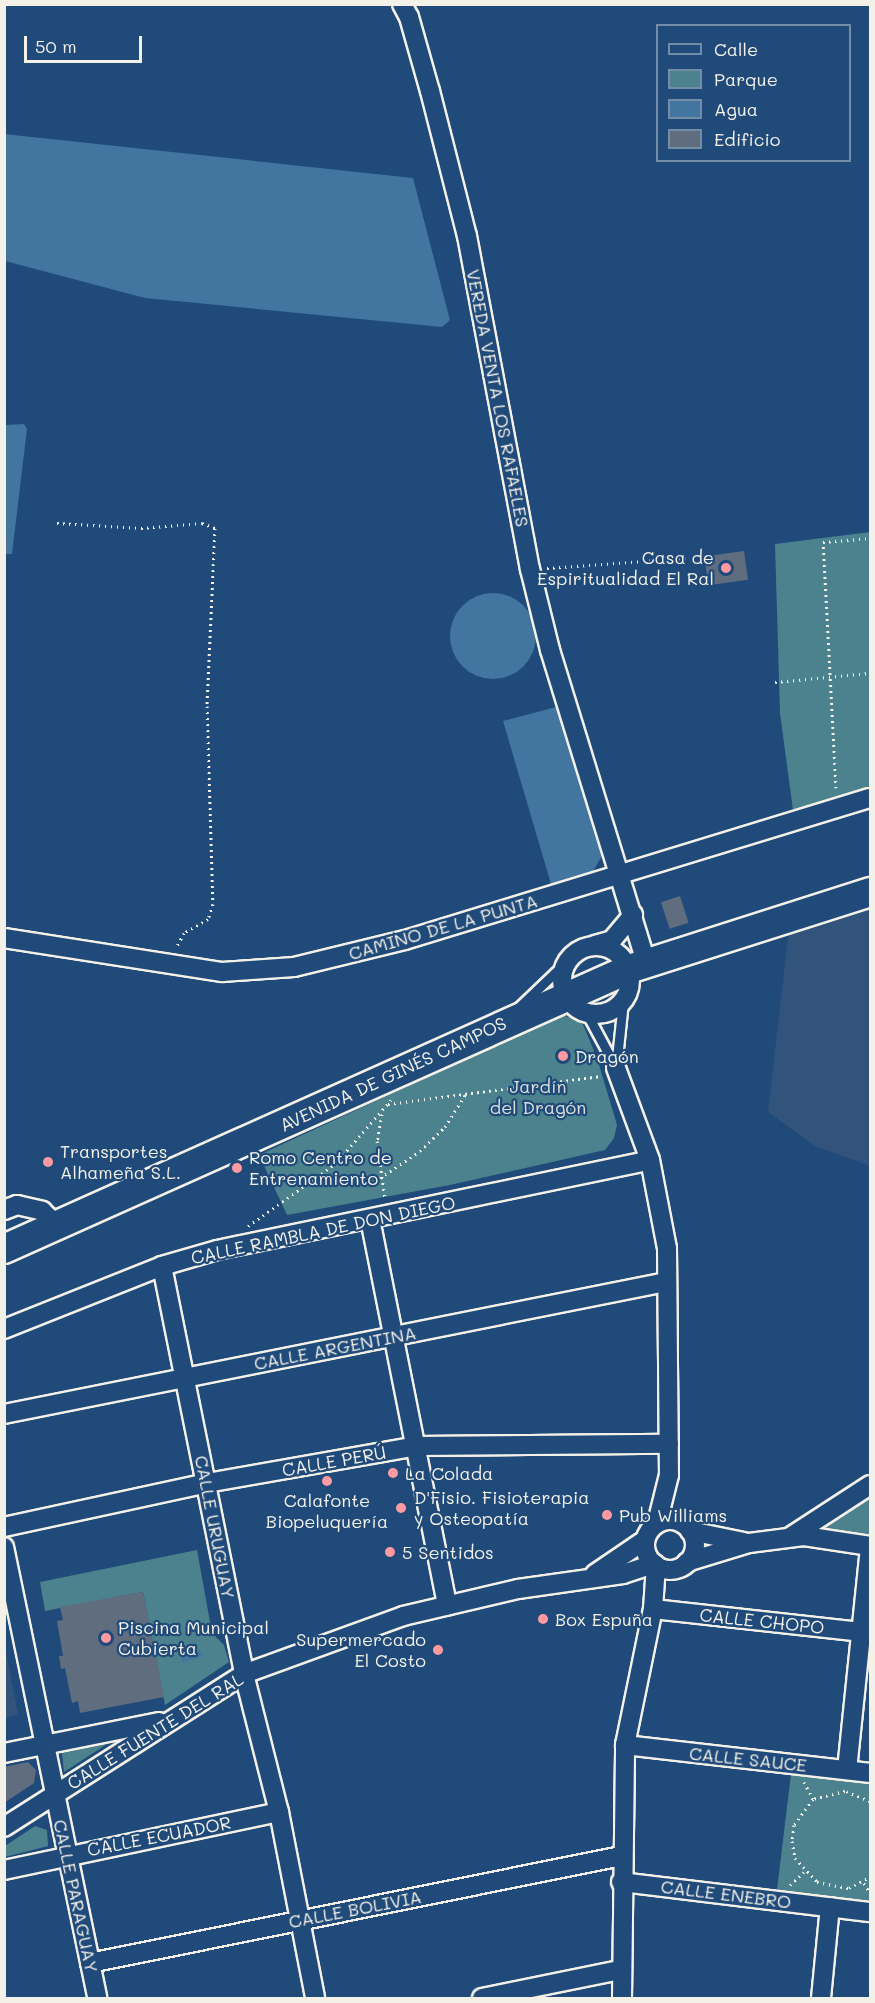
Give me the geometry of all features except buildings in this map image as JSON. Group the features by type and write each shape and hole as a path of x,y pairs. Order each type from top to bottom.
{"main road":[{"name":"AVENIDA DE GINÉS CAMPOS","path":"4,1250 499,1025 575,1004 637,966 870,892"}],"street":[{"name":"VEREDA VENTA LOS RAFAELES","path":"402,4 415,38 467,236 530,569 550,650 633,915 637,966"},
{"name":"CAMINO DE LA PUNTA","path":"4,938 222,972 294,967 405,940 870,798"},
{"path":"596,945 616,951 637,966 623,1001 604,1013 575,1004 562,975 565,963 573,954 596,945 612,940 633,915"},
{"path":"616,1071 650,1160 667,1248 669,1475 657,1523 645,1540 647,1554 655,1564 666,1569 749,1543 788,1538 818,1537 870,1546 866,1632 847,1770"},
{"name":"CALLE RAMBLA DE DON DIEGO","path":"4,1329 162,1266 217,1250 650,1160"},
{"path":"4,1210 17,1205 42,1211 58,1226"},
{"path":"370,1219 447,1605"},
{"name":"CALLE URUGUAY","path":"162,1266 244,1674 279,1812 315,1998"},
{"name":"CALLE ARGENTINA","path":"4,1414 666,1282"},
{"name":"CALLE PERÚ","path":"4,1527 207,1483 417,1446 669,1444"},
{"path":"653,1606 684,1564 694,1545 669,1475"},
{"path":"788,1538 870,1485"},
{"path":"657,1523 676,1521 688,1529 749,1543"},
{"name":"CALLE FUENTE DEL RAL","path":"590,1576 645,1540"},
{"name":"CALLE PARAGUAY","path":"4,1547 47,1745 66,1855 97,1998"},
{"path":"622,1998 620,1970 621,1856 625,1745 653,1606 655,1564"},
{"name":"CALLE FUENTE DEL RAL","path":"4,1827 244,1674 403,1616 590,1576 623,1574 655,1564"},
{"path":"623,1574 639,1582 653,1606"},
{"name":"CALLE CHOPO","path":"653,1606 866,1632"},
{"path":"4,1753 170,1720"},
{"name":"CALLE SAUCE","path":"625,1745 870,1773"},
{"name":"CALLE ECUADOR","path":"4,1869 279,1812"},
{"name":"CALLE BOLIVIA","path":"90,1964 621,1856"},
{"name":"CALLE ENEBRO","path":"621,1882 870,1911"},
{"path":"821,1998 830,1907"},
{"path":"482,1998 620,1970"}],"lane":[{"path":"499,1025 565,963"},
{"path":"616,1071 623,1001"},
{"path":"575,1004 616,1071"}],"path":[{"path":"57,523 141,528 202,523 215,528 207,706 213,904 208,919 178,940 174,964"},
{"path":"836,788 823,542 870,538"},
{"path":"530,569 686,558"},
{"path":"775,682 870,673"},
{"path":"388,1104 616,1071"},
{"path":"380,1178 420,1151 445,1127 467,1092"},
{"path":"243,1230 334,1164 382,1113 394,1096"},
{"path":"382,1113 376,1141 380,1178 390,1215"},
{"path":"870,1801 845,1791 813,1799 797,1818 792,1841 795,1858 817,1882 833,1888 864,1883 870,1877"},
{"path":"864,1883 870,1893"}],"shaded area":[{"path":"870,904 870,1166 815,1146 768,1112 789,929"},
{"path":"5,1646 18,1715 4,1718"}],"green space":[{"path":"870,532 870,787 793,810 780,713 775,544"},
{"name":"Jardín del Dragón","path":"562,1015 582,1022 597,1058 617,1125 614,1138 605,1150 450,1185 287,1215 259,1155"},
{"path":"870,1490 870,1537 816,1530"},
{"path":"197,1550 212,1633 224,1645 229,1662 165,1705 143,1592 45,1611 40,1582"},
{"path":"107,1744 64,1772 62,1752"},
{"path":"791,1774 870,1784 870,1902 777,1890"},
{"path":"35,1826 47,1830 48,1846 5,1857 5,1846"}],"water":[{"path":"4,134 413,178 450,320 442,327 145,298 5,261"},
{"path":"24,424 27,429 12,554 5,554 5,425"},
{"path":"493,593 517,600 529,612 536,636 529,660 517,672 493,679 469,672 457,660 450,636 457,612 469,600"},
{"path":"556,707 602,856 590,876 558,885 551,884 503,721"},
{"path":"200,1650 202,1657 183,1662 181,1656"}],"place":[{"name":"Casa de Espiritualidad El Ral","path":"726,568"},
{"name":"Dragón","path":"563,1056"},
{"name":"Transportes Alhameña S.L.","path":"48,1162"},
{"name":"Romo Centro de Entrenamiento","path":"237,1168"},
{"name":"La Colada","path":"393,1473"},
{"name":"Calafonte Biopeluquería","path":"327,1481"},
{"name":"D'Fisio. Fisioterapia y Osteopatía","path":"401,1508"},
{"name":"Pub Williams","path":"607,1515"},
{"name":"5 Sentidos","path":"390,1552"},
{"name":"Box Espuña","path":"543,1619"},
{"name":"Piscina Municipal Cubierta","path":"106,1638"},
{"name":"Supermercado El Costo","path":"438,1650"}]}
